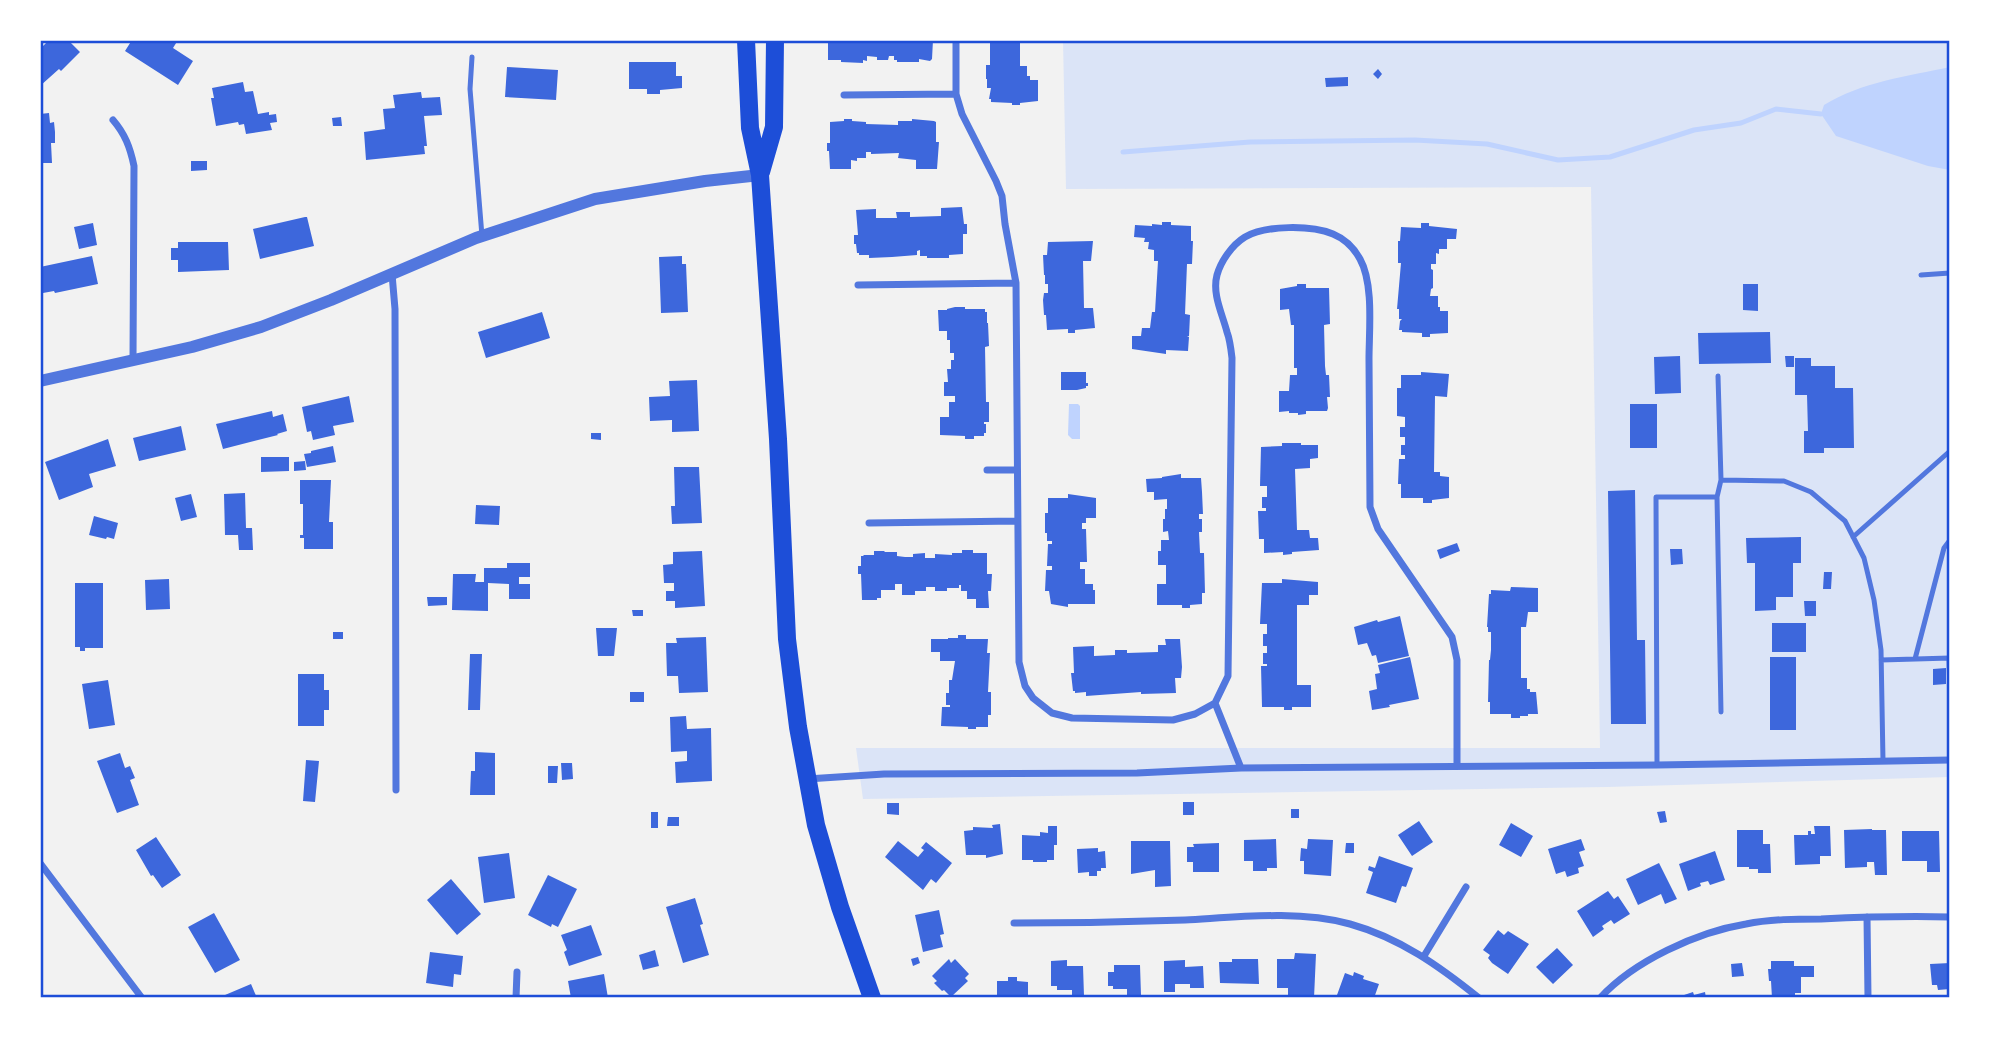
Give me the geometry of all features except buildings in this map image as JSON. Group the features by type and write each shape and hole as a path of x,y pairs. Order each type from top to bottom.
{"main road":[{"path":"746,40 750,128 760,175 778,439 787,639 798,727 816,825 872,998"},
{"path":"760,175 774,127 775,40"}],"street":[{"path":"956,40 956,94 962,114 1002,196 1016,283 1019,662 1025,686 1033,698 1052,713 1072,718 1173,720 1195,714 1215,704 1228,676 1232,358 1228,334 1218,305 1216,278 1231,249 1244,238 1275,228 1318,230 1335,235 1349,244 1361,260 1369,297 1370,507 1378,529 1452,637 1457,660 1457,766"},
{"path":"844,95 956,94"},
{"path":"113,120 123,131 131,148 134,166 133,361"},
{"path":"40,382 192,347 261,327 482,236 595,199 760,175"},
{"path":"391,274 395,309 396,790"},
{"path":"858,285 1016,283"},
{"path":"987,470 1017,470"},
{"path":"869,523 1017,521"},
{"path":"1215,704 1241,768"},
{"path":"807,779 884,774 1137,773 1241,768 1950,760"},
{"path":"40,863 142,998"},
{"path":"1424,956 1466,887"},
{"path":"1014,923 1309,917 1352,925 1398,942 1424,956 1479,998"},
{"path":"1867,917 1868,998"},
{"path":"1600,998 1629,973 1658,956 1716,931 1746,924 1777,920 1950,917"},
{"path":"516,998 517,972"}],"lane":[{"path":"472,57 470,89 482,236"},
{"path":"1921,275 1950,273"},
{"path":"1718,376 1721,712"},
{"path":"1853,537 1950,451"},
{"path":"1721,480 1784,481 1811,492 1845,521 1864,558 1874,600 1881,660 1883,761"},
{"path":"1657,765 1656,497 1717,497"},
{"path":"1915,659 1944,548 1950,540"},
{"path":"1881,660 1949,658 1950,693"}],"shaded area":[{"path":"1063,40 1950,40 1950,777 1607,787 863,799 856,748 1600,748 1591,187 1066,189"}],"water":[{"path":"1950,67 1950,170 1928,166 1836,136 1821,114 1824,105 1853,91"},
{"path":"1069,404 1080,406 1080,439 1072,439 1068,435"}],"waterway":[{"path":"1123,152 1250,142 1415,140 1487,144 1558,160 1610,157 1694,130 1741,123 1776,109 1821,114"}]}
